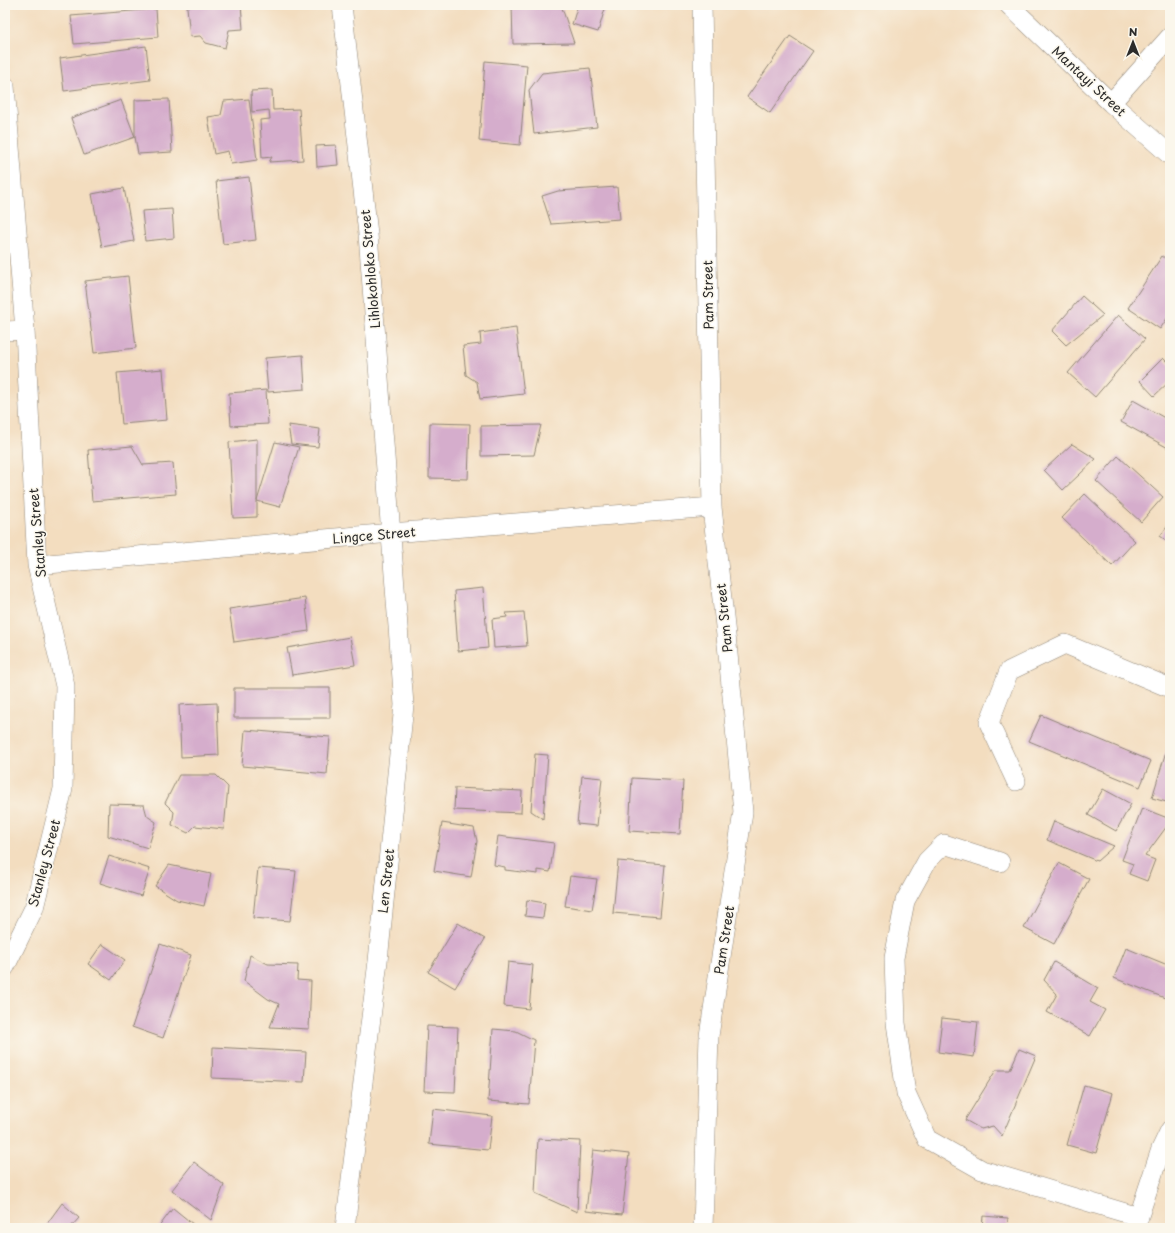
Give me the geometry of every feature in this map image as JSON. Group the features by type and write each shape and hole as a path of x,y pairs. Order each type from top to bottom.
{"street":[{"name":"Lihlokohloko Street","path":"342,5 368,234 391,533"},
{"name":"Pam Street","path":"702,5 712,507 743,812 709,1036 703,1228"},
{"name":"Mantayi Street","path":"1009,5 1111,103 1170,155"},
{"path":"1111,103 1170,37"},
{"name":"Stanley Street","path":"5,86 25,330 37,565 65,686 63,789 34,908 5,967"},
{"path":"5,331 25,330"},
{"name":"Lingce Street","path":"37,565 391,533 712,507"},
{"name":"Len Street","path":"345,1228 378,961 404,705 391,533"},
{"path":"1016,781 989,723 1009,671 1065,644 1170,688"},
{"path":"1000,862 944,844 927,861 905,901 894,958 896,1023 906,1093 927,1140 982,1170 1137,1222 1161,1150 1170,1130"}],"building":[{"path":"208,5 241,5 243,29 229,30 225,48 206,43 200,36 190,37 187,7"},
{"path":"512,5 561,5 574,43 513,44"},
{"path":"578,5 606,5 598,32 572,24"},
{"path":"156,9 158,37 74,44 71,16"},
{"path":"790,36 813,51 770,113 747,97"},
{"path":"146,46 150,80 64,91 60,58"},
{"path":"485,61 527,65 520,145 479,141"},
{"path":"590,68 597,127 534,134 529,90 542,73"},
{"path":"272,90 273,110 299,109 303,160 269,162 272,157 262,158 260,120 270,119 269,110 252,112 251,91"},
{"path":"169,99 172,152 138,154 135,137 135,100"},
{"path":"249,99 257,160 231,164 228,151 214,154 208,117 221,115 224,101"},
{"path":"121,100 135,137 84,155 71,118"},
{"path":"336,145 338,165 317,167 316,146"},
{"path":"249,177 256,240 223,244 216,181"},
{"path":"617,187 620,219 551,224 542,196 558,191"},
{"path":"124,188 134,241 102,247 92,194"},
{"path":"172,209 174,238 145,241 142,211"},
{"path":"1162,256 1170,261 1170,314 1160,329 1128,308"},
{"path":"128,276 136,348 94,353 85,281"},
{"path":"1082,296 1103,315 1066,345 1052,331"},
{"path":"1118,315 1145,339 1095,397 1068,373"},
{"path":"516,328 524,394 480,399 477,382 466,375 463,346 481,344 480,333"},
{"path":"303,355 305,389 268,392 265,358"},
{"path":"1163,358 1170,365 1170,381 1154,396 1140,381"},
{"path":"163,369 167,420 122,424 117,373"},
{"path":"266,390 268,424 231,426 229,393"},
{"path":"1133,400 1170,421 1170,449 1121,422"},
{"path":"430,423 470,424 468,479 429,478"},
{"path":"288,425 320,429 318,447 291,444"},
{"path":"541,425 534,455 481,456 481,426"},
{"path":"257,439 257,517 233,518 229,442"},
{"path":"275,442 299,447 280,507 257,501"},
{"path":"1072,444 1096,459 1063,490 1044,470"},
{"path":"132,446 143,465 173,463 176,494 92,501 88,450"},
{"path":"1118,456 1163,497 1141,522 1096,481"},
{"path":"1085,494 1135,541 1112,566 1062,518"},
{"path":"1170,523 1170,543 1160,536"},
{"path":"483,588 488,648 458,651 454,591"},
{"path":"305,598 309,631 234,642 229,609"},
{"path":"524,612 527,646 494,648 492,619 507,617 506,613"},
{"path":"350,637 355,665 292,675 287,648"},
{"path":"234,688 330,688 330,718 234,718"},
{"path":"217,703 219,755 181,757 179,705"},
{"path":"1041,715 1151,761 1140,787 1029,741"},
{"path":"245,730 330,737 327,774 242,766"},
{"path":"1170,738 1170,803 1152,798"},
{"path":"535,754 548,755 543,819 531,811"},
{"path":"179,775 216,775 228,787 224,829 195,826 188,833 172,825 174,812 165,803"},
{"path":"582,776 602,778 597,826 577,824"},
{"path":"632,778 683,781 680,834 629,831"},
{"path":"455,788 522,791 521,813 454,810"},
{"path":"1103,789 1131,804 1116,831 1088,815"},
{"path":"109,804 144,805 147,816 156,822 148,848 108,836"},
{"path":"1142,808 1170,819 1170,822 1145,856 1155,860 1147,881 1129,874 1133,864 1122,860"},
{"path":"1054,821 1114,846 1097,861 1047,840"},
{"path":"442,823 474,828 477,841 471,877 434,871"},
{"path":"498,836 554,843 550,872 538,870 538,874 505,870 505,867 494,865"},
{"path":"109,856 150,869 141,896 100,883"},
{"path":"618,861 665,865 660,917 613,913"},
{"path":"1059,863 1089,879 1054,944 1024,928"},
{"path":"169,865 211,874 204,906 177,900 155,886"},
{"path":"258,868 296,871 290,921 253,918"},
{"path":"570,876 597,879 592,910 565,906"},
{"path":"527,900 545,903 543,918 525,916"},
{"path":"458,923 485,939 455,988 428,972"},
{"path":"102,944 125,960 111,980 88,964"},
{"path":"160,944 191,955 163,1038 132,1027"},
{"path":"1126,948 1170,966 1170,1000 1114,978"},
{"path":"250,955 268,964 298,965 297,980 311,981 309,1029 270,1027 279,1004 268,999 244,981"},
{"path":"508,962 533,965 529,1009 504,1006"},
{"path":"1054,962 1098,988 1090,1002 1105,1010 1090,1036 1047,1012 1057,994 1044,980"},
{"path":"942,1018 978,1022 974,1057 938,1052"},
{"path":"427,1026 458,1027 455,1092 424,1091"},
{"path":"493,1029 516,1031 534,1040 529,1104 488,1101"},
{"path":"213,1047 306,1052 304,1082 212,1078"},
{"path":"1019,1049 1036,1056 1002,1136 993,1126 981,1129 965,1120 996,1070 1010,1070"},
{"path":"1084,1085 1113,1093 1096,1153 1067,1145"},
{"path":"433,1109 492,1116 488,1150 429,1144"},
{"path":"538,1139 580,1141 577,1212 535,1193"},
{"path":"593,1150 629,1154 622,1215 586,1211"},
{"path":"194,1162 224,1185 211,1220 172,1190"},
{"path":"62,1203 79,1218 70,1228 51,1228 46,1225"},
{"path":"173,1208 194,1225 191,1228 158,1228"},
{"path":"983,1216 1008,1218 1007,1228 982,1228"}]}
